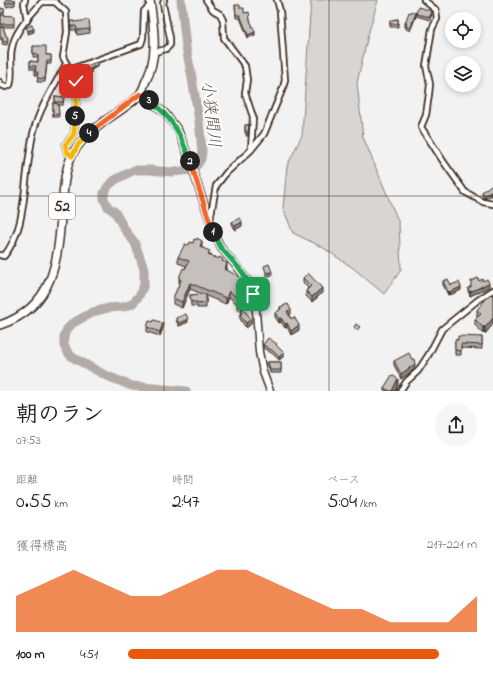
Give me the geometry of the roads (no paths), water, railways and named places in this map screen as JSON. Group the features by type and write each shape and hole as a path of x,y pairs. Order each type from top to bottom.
{"main road":[{"name":"52","path":"0,325 20,316 36,303 46,288 52,275 57,252 64,180 72,156 78,145 92,130 140,94 150,74 155,52 151,2"}],"street":[{"path":"25,0 26,21"},
{"path":"155,52 166,49 170,45 163,4 164,0"},
{"path":"206,0 213,10 220,14 223,20 224,38 245,66 247,80 245,93 253,118 251,150"},
{"path":"210,222 216,186 226,173 251,150 264,134 283,88 285,80 284,60 280,11 277,0"},
{"path":"424,0 436,10 437,19 432,29 428,49 426,66 430,84 426,115 421,127 465,192 483,202 493,204"},
{"path":"0,82 1,85 6,87 10,85 12,80 12,48 16,36 26,21 42,2 55,2 66,12 67,32 63,56 76,81 77,91 74,134 65,145 67,152 72,156"},
{"path":"70,70 141,44 143,38 144,11 151,2"},
{"path":"0,255 4,256 9,249 17,232 20,221 34,129 42,108 66,64"},
{"path":"140,94 165,113 178,130 210,222 221,248 240,269 248,281 253,294 256,311 259,352 263,372 270,391"},
{"path":"400,391 406,382 418,371 442,329 493,290"}],"waterway":[{"name":"小狭間川","path":"181,0 186,48 199,121 202,151 201,159 191,170 172,172 134,170 115,180 108,186 104,193 104,199 108,207 115,212 125,230 135,243 144,269 144,285 139,296 132,304 93,312 73,323 67,329 64,336 64,346 69,354 74,358 105,375 132,386 186,391"}]}
